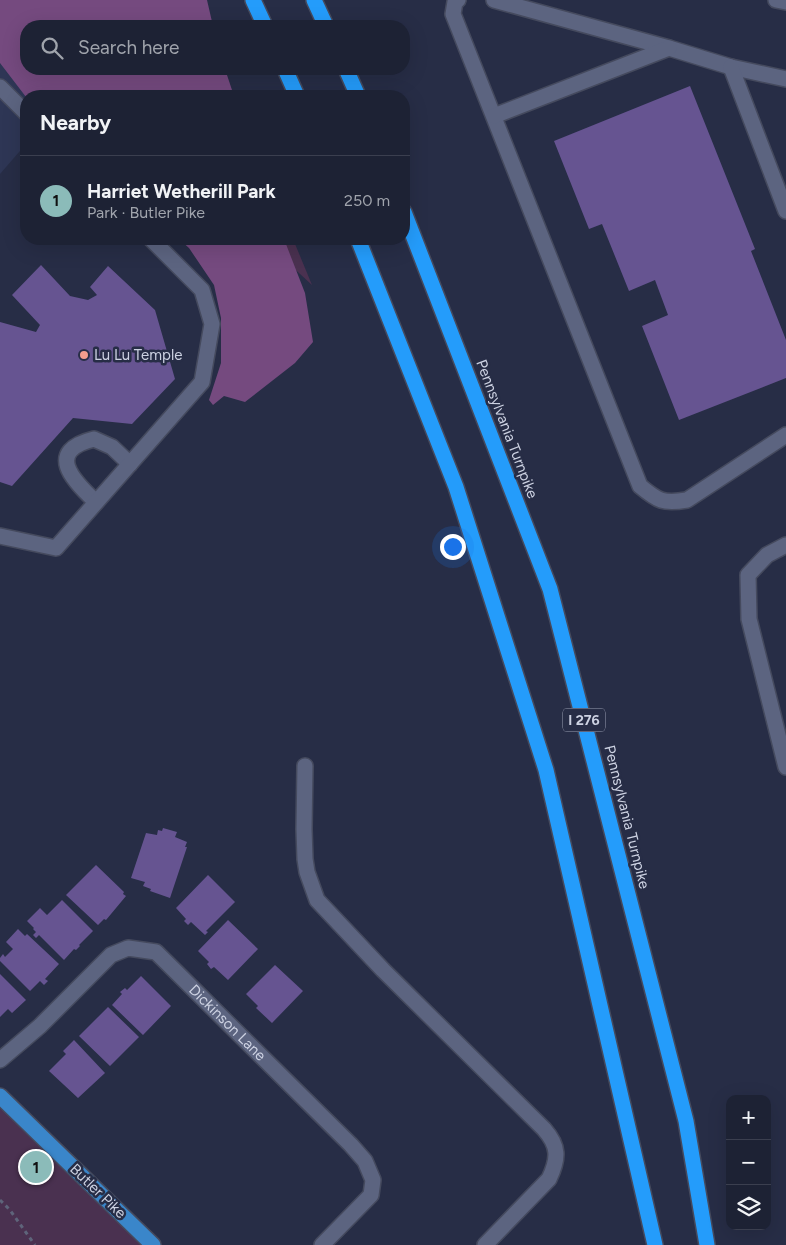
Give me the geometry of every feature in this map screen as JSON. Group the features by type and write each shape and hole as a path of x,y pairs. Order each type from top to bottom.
{"highway":[{"path":"253,0 262,20"},
{"path":"314,0 323,20"},
{"path":"288,75 294,90"},
{"path":"349,75 355,90"},
{"name":"Pennsylvania Turnpike","path":"410,227 550,589 686,1121 707,1245"},
{"path":"360,245 456,487 546,770 656,1245"}],"main road":[{"name":"Butler Pike","path":"0,1096 153,1245"}],"street":[{"path":"458,0 455,2 453,14 640,486 654,498 670,503 687,500 786,435"},
{"path":"494,0 669,48 730,68 786,79"},
{"path":"776,0 786,2"},
{"path":"494,116 669,48"},
{"path":"730,68 786,211"},
{"path":"0,87 20,108"},
{"path":"0,536 56,548 202,382 212,324 202,290 157,245"},
{"path":"96,502 70,475 66,459 71,448 81,442 94,438 112,447 130,464"},
{"path":"786,545 767,555 748,575 749,619 786,767"},
{"path":"305,766 305,859 317,900 383,970 544,1129 552,1138 556,1147 554,1168 549,1179 485,1245"},
{"name":"Dickinson Lane","path":"0,1060 40,1026 111,955 128,948 156,952 365,1161 373,1180 371,1195 322,1245"}],"path":[{"path":"0,1200 10,1210 36,1245"}],"shaded area":[{"path":"0,0 207,0 212,20 20,20 20,75 227,75 232,90 21,90 0,63"},
{"path":"0,16 20,57 20,75 26,75 26,90 20,90 20,151 0,174"},
{"path":"186,245 286,245 305,293 313,342 295,363 245,402 224,396 213,405 209,400 221,363 221,318 214,285"},
{"path":"269,245 295,245 312,285"},
{"path":"0,1096 153,1245 0,1245"}],"building":[{"path":"690,86 755,249 751,251 786,340 786,378 679,420 642,326 668,315 655,280 629,291 602,224 589,229 554,141"},
{"name":"Lu Lu Temple","path":"41,265 70,296 88,300 97,295 90,287 108,266 155,310 175,379 132,424 73,418 12,486 0,482 0,322 36,332 40,325 12,295"},
{"path":"163,828 177,832 175,837 187,842 170,898 150,891 151,889 143,886 145,882 131,878 146,833 157,835 158,830 162,831"},
{"path":"96,865 126,896 106,920 104,919 98,925 66,895"},
{"path":"208,875 235,902 206,931 208,932 205,935 191,922 188,925 184,921 186,919 176,908"},
{"path":"62,900 93,931 64,960 39,935 36,938 33,935 36,932 27,921 40,908 47,915"},
{"path":"228,920 258,949 228,980 214,967 211,969 207,964 209,962 198,951"},
{"path":"18,929 25,936 27,934 59,964 45,979 48,981 44,985 40,981 30,991 0,961 3,954 5,957 13,949 6,942"},
{"path":"275,965 303,991 272,1023 256,1008 258,1006 246,994"},
{"path":"0,974 26,1000 12,1013 8,1009 0,1017"},
{"path":"141,976 171,1006 143,1035 112,1005 122,994 120,992 125,988 127,990"},
{"path":"108,1007 139,1037 110,1066 79,1036"},
{"path":"74,1040 105,1073 78,1098 49,1071 66,1054 63,1051"}],"place":[{"name":"Lu Lu Temple","path":"84,355"},
{"name":"Harriet Wetherill Park","path":"36,1167"}]}
